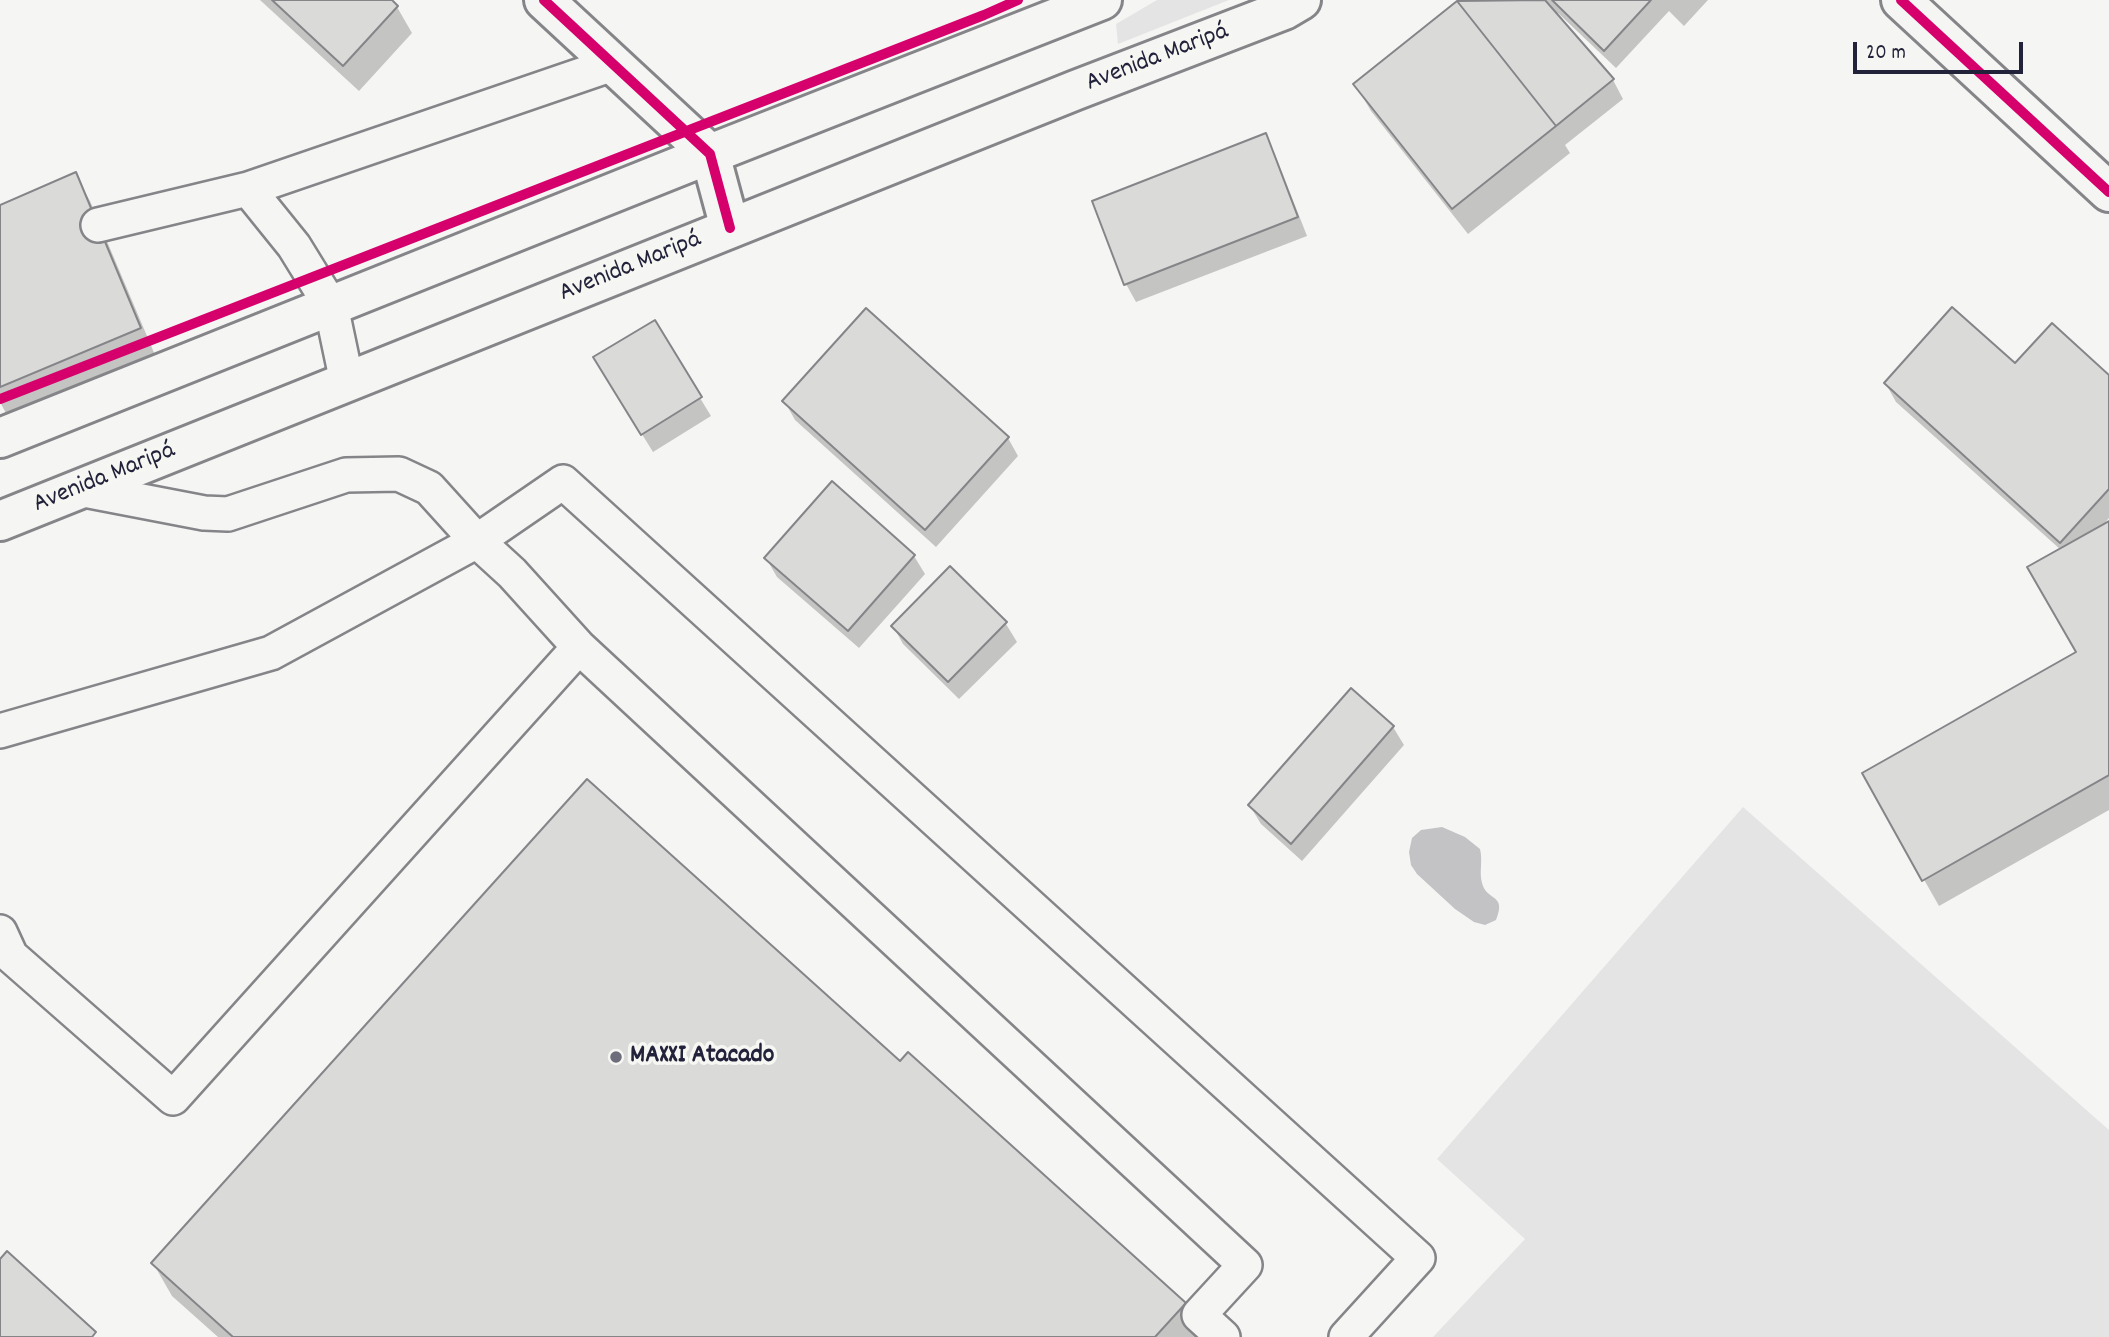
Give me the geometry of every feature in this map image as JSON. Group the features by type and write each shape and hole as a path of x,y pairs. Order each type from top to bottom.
{"main road":[{"path":"544,0 710,154 730,229"},
{"path":"0,438 1102,0"},
{"name":"Avenida Maripá","path":"0,521 1284,10 1301,0"},
{"path":"1901,0 2109,192"}],"lane":[{"path":"98,225 248,189 613,64"},
{"path":"248,189 293,246 331,306 347,382"},
{"path":"79,489 204,513 228,514 346,475 399,474 429,488 579,647 1245,1265 1199,1315 1223,1337"},
{"path":"0,731 271,653 477,541 563,482 1418,1258 1346,1337"},
{"path":"0,932 11,956 173,1098 579,647"}],"shaded area":[{"path":"1157,0 1229,0 1118,44 1116,24"},
{"path":"1743,807 2109,1130 2109,1337 1433,1337 1525,1239 1437,1159"},
{"path":"1442,827 1465,837 1480,849 1484,889 1498,901 1496,920 1485,925 1474,922 1455,909 1417,874 1411,865 1409,852 1412,838 1421,830"}],"building":[{"path":"272,0 392,0 398,6 343,66"},
{"path":"1545,0 1614,79 1556,126 1457,1"},
{"path":"1552,0 1651,0 1604,51"},
{"path":"1457,1 1556,126 1452,209 1353,84"},
{"path":"1266,133 1298,217 1124,285 1092,201"},
{"path":"76,172 141,328 0,387 0,205"},
{"path":"1952,307 2015,363 2052,323 2109,375 2109,489 2060,543 1884,383"},
{"path":"866,308 1009,437 925,530 782,401"},
{"path":"655,320 702,397 641,435 593,357"},
{"path":"832,481 915,555 848,631 764,558"},
{"path":"2109,521 2109,775 1922,881 1862,773 2076,652 2027,567"},
{"path":"950,566 1007,622 948,682 891,626"},
{"path":"1351,688 1394,726 1291,844 1248,805"},
{"name":"MAXXI Atacado","path":"587,779 900,1061 908,1052 1186,1303 1155,1337 233,1337 151,1263"},
{"path":"7,1251 96,1332 92,1337 0,1337 0,1259"}],"cycle path":[{"path":"544,0 710,154 730,228"},
{"path":"0,399 1018,0"},
{"path":"1901,0 2109,192"}],"place":[{"name":"MAXXI Atacado","path":"616,1057"}]}
